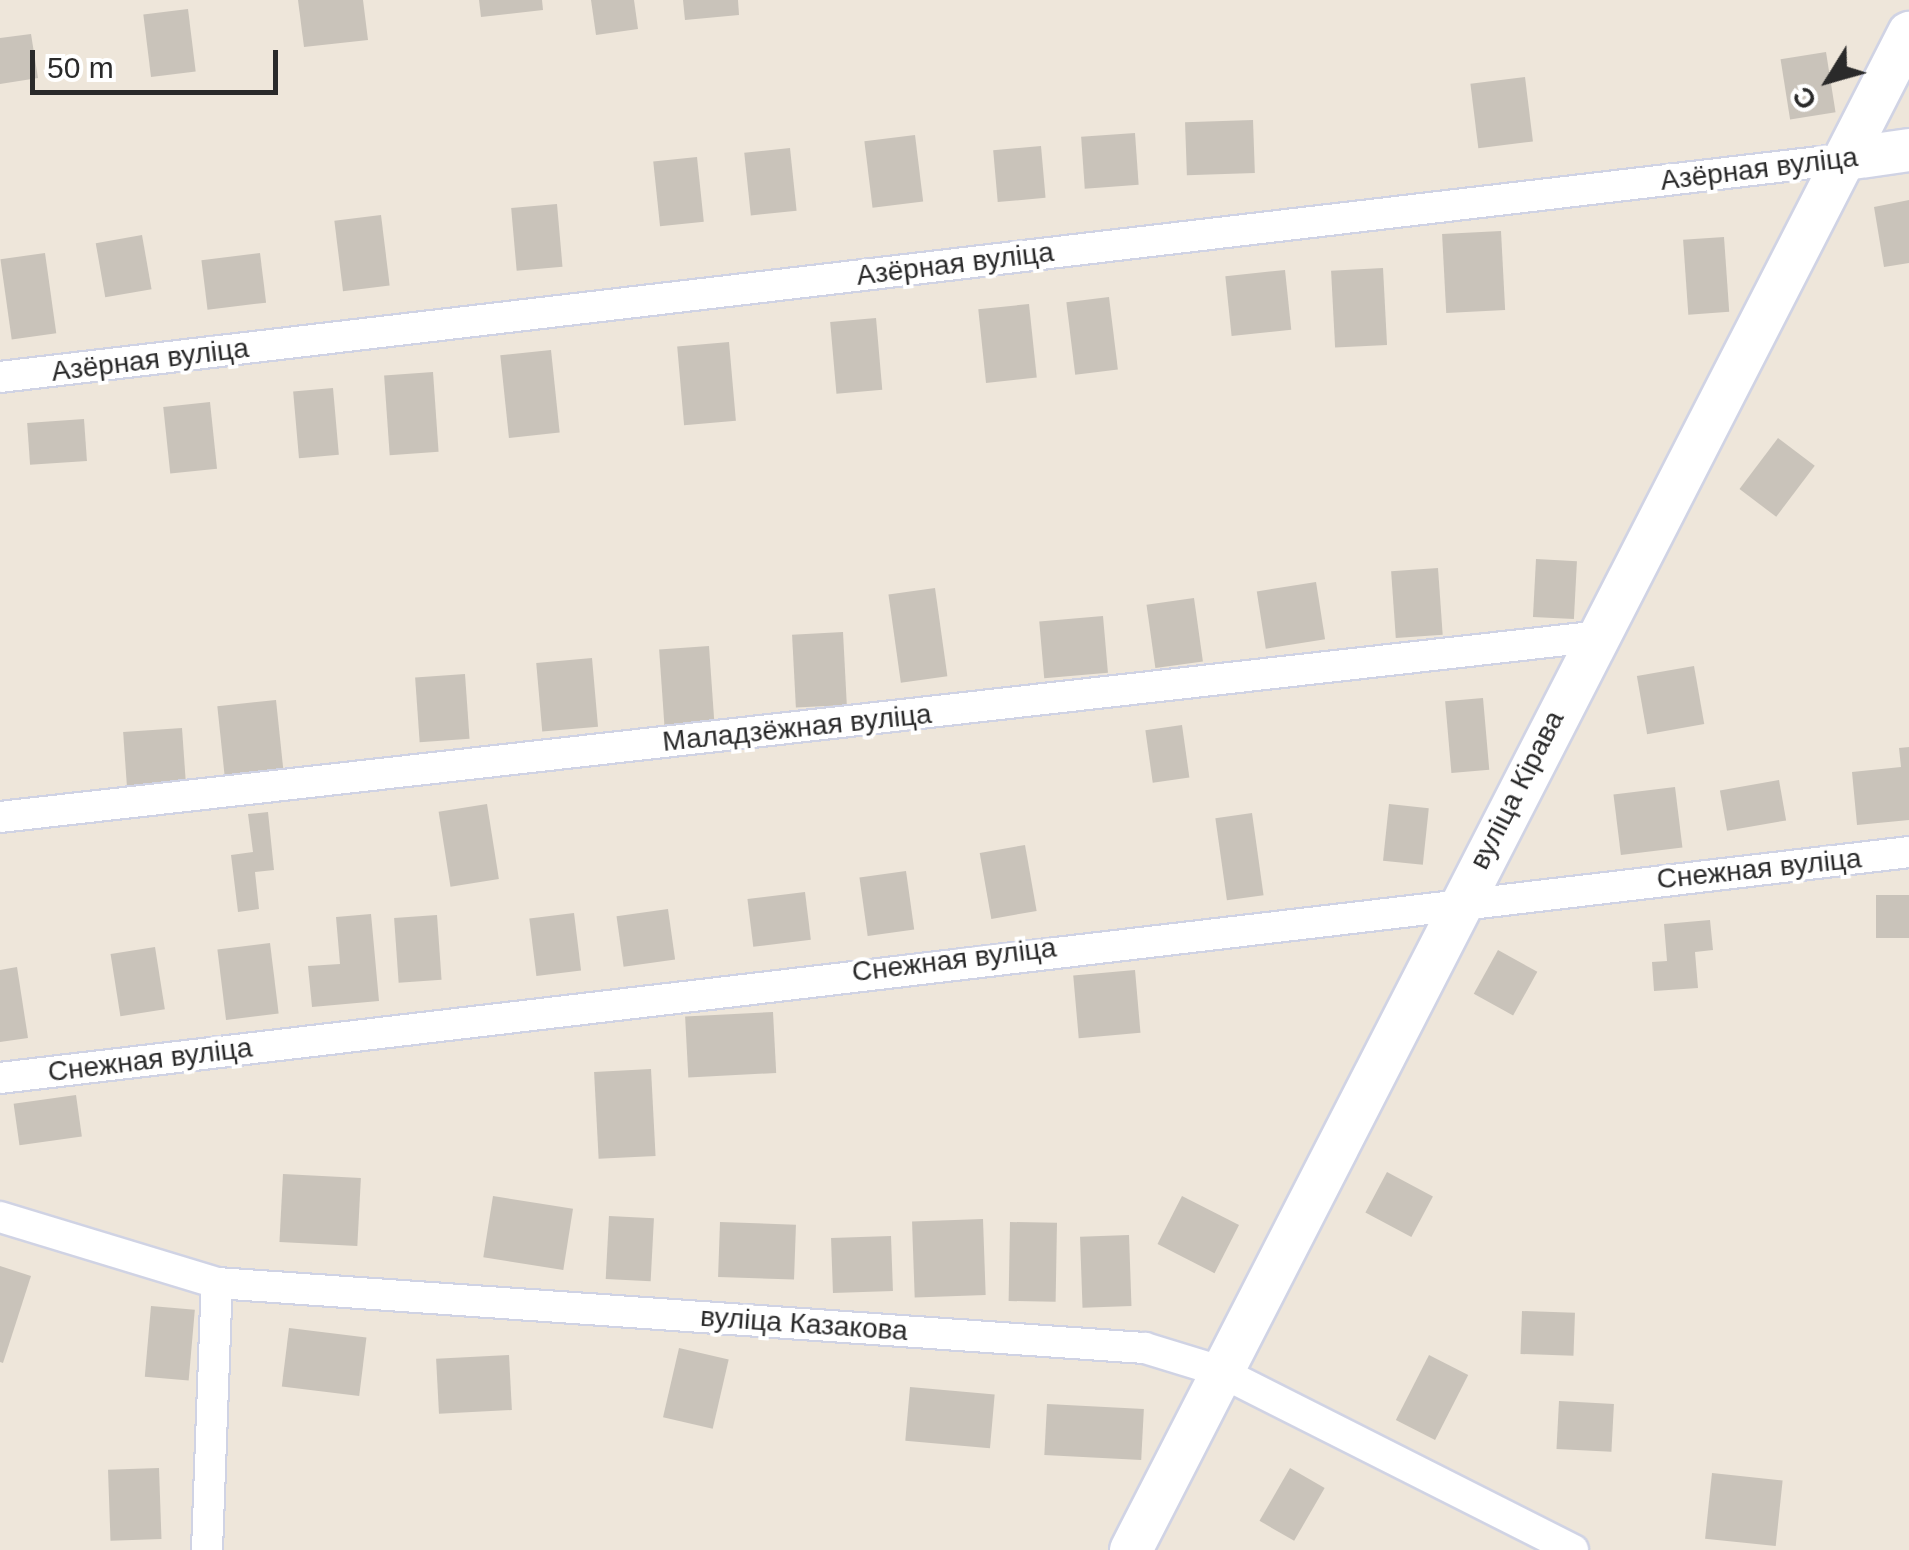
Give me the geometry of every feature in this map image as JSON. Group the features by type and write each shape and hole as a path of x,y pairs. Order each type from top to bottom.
{"main road":[{"name":"вуліца Кірава","path":"1131,1550 1216,1370 1909,33"},
{"name":"Азёрная вуліца","path":"1846,159 1909,150"}],"street":[{"name":"Азёрная вуліца","path":"0,377 1846,159"},
{"name":"Маладзёжная вуліца","path":"0,817 1593,637"},
{"name":"Снежная вуліца","path":"0,1078 1460,902 1909,852"},
{"name":"вуліца Казакова","path":"0,1217 218,1283 1145,1348 1216,1370 1573,1550"},
{"path":"208,1550 218,1283"}],"building":[{"path":"298,0 363,0 368,40 304,47"},
{"path":"479,0 542,0 543,10 481,17"},
{"path":"591,0 634,0 638,29 596,35"},
{"path":"683,0 738,0 739,15 685,20"},
{"path":"188,9 196,72 151,77 143,14"},
{"path":"31,34 38,78 0,84 0,38"},
{"path":"1826,52 1836,112 1790,119 1781,59"},
{"path":"1525,77 1533,142 1478,148 1470,84"},
{"path":"1253,120 1255,173 1187,175 1185,122"},
{"path":"1135,133 1139,185 1085,189 1081,137"},
{"path":"915,135 923,202 873,208 864,141"},
{"path":"1041,146 1046,198 998,202 993,150"},
{"path":"790,148 797,211 751,215 744,153"},
{"path":"697,157 704,222 660,226 653,162"},
{"path":"1909,200 1909,263 1884,267 1874,207"},
{"path":"557,204 562,267 517,271 511,208"},
{"path":"381,215 390,285 343,291 334,221"},
{"path":"1501,231 1505,310 1446,313 1442,234"},
{"path":"142,235 152,289 105,297 96,243"},
{"path":"1724,237 1729,312 1688,315 1683,240"},
{"path":"45,253 56,333 12,339 0,259"},
{"path":"260,253 266,303 208,310 201,260"},
{"path":"1383,268 1387,345 1335,348 1331,271"},
{"path":"1285,270 1291,330 1232,336 1225,276"},
{"path":"1109,297 1118,369 1075,375 1066,302"},
{"path":"1029,304 1037,378 986,383 978,309"},
{"path":"876,318 882,390 836,394 830,322"},
{"path":"729,342 736,421 684,425 677,347"},
{"path":"551,350 560,433 509,438 500,355"},
{"path":"433,372 439,452 390,455 384,375"},
{"path":"333,388 339,455 299,458 293,391"},
{"path":"210,402 217,469 170,474 163,407"},
{"path":"84,419 87,461 30,465 27,423"},
{"path":"1778,438 1815,466 1776,517 1739,489"},
{"path":"1536,559 1577,561 1574,619 1533,617"},
{"path":"1438,568 1443,635 1396,638 1391,571"},
{"path":"1316,582 1325,639 1266,649 1257,591"},
{"path":"935,588 947,676 901,683 888,595"},
{"path":"1194,598 1203,661 1155,668 1146,605"},
{"path":"1103,616 1108,673 1044,678 1039,622"},
{"path":"843,632 847,705 796,708 792,635"},
{"path":"709,646 714,723 664,726 659,649"},
{"path":"592,658 598,727 542,732 536,663"},
{"path":"1694,666 1704,724 1647,734 1637,676"},
{"path":"465,674 470,739 420,742 415,677"},
{"path":"1483,698 1489,770 1451,773 1445,701"},
{"path":"276,700 283,770 225,776 217,706"},
{"path":"1182,725 1189,777 1153,783 1145,730"},
{"path":"182,728 186,784 127,788 123,732"},
{"path":"1909,747 1909,820 1857,825 1852,772 1901,767 1899,748"},
{"path":"1779,780 1786,820 1727,831 1720,790"},
{"path":"1675,787 1682,848 1621,855 1613,795"},
{"path":"487,804 499,879 450,887 439,812"},
{"path":"1389,804 1429,808 1423,865 1383,861"},
{"path":"268,812 274,870 255,872 259,909 238,912 231,855 253,852 248,814"},
{"path":"1252,813 1264,895 1227,900 1215,818"},
{"path":"1025,845 1037,911 991,919 980,853"},
{"path":"906,871 914,929 868,936 859,878"},
{"path":"805,892 811,940 753,947 747,899"},
{"path":"1876,895 1909,895 1909,938 1876,938"},
{"path":"668,909 675,960 624,967 617,916"},
{"path":"574,913 581,971 536,976 529,918"},
{"path":"371,914 379,1001 312,1007 308,966 340,964 336,917"},
{"path":"437,915 442,980 399,983 394,918"},
{"path":"1710,920 1713,950 1695,952 1698,988 1654,991 1652,962 1667,961 1664,924"},
{"path":"270,943 279,1013 226,1020 217,949"},
{"path":"155,947 165,1009 120,1016 111,954"},
{"path":"1498,950 1537,972 1513,1016 1474,994"},
{"path":"17,967 28,1038 0,1042 0,970"},
{"path":"1135,970 1140,1033 1079,1038 1073,975"},
{"path":"773,1012 776,1073 688,1078 685,1017"},
{"path":"651,1069 656,1156 599,1159 594,1072"},
{"path":"76,1095 82,1137 19,1145 14,1104"},
{"path":"1387,1172 1433,1196 1411,1237 1365,1213"},
{"path":"283,1174 361,1178 357,1246 279,1242"},
{"path":"493,1196 573,1209 563,1270 483,1257"},
{"path":"1182,1196 1239,1225 1215,1273 1157,1244"},
{"path":"609,1216 654,1218 651,1281 606,1279"},
{"path":"983,1219 986,1295 915,1297 912,1221"},
{"path":"720,1222 796,1225 794,1280 718,1277"},
{"path":"1010,1222 1057,1223 1056,1302 1009,1301"},
{"path":"1129,1235 1131,1306 1083,1308 1080,1237"},
{"path":"891,1236 893,1291 833,1293 831,1238"},
{"path":"0,1266 31,1276 3,1363 0,1362"},
{"path":"151,1306 195,1310 189,1381 145,1377"},
{"path":"1522,1311 1575,1313 1573,1356 1520,1354"},
{"path":"289,1328 366,1338 359,1396 282,1387"},
{"path":"679,1348 729,1359 713,1429 663,1417"},
{"path":"509,1355 512,1410 439,1414 436,1359"},
{"path":"1429,1355 1468,1375 1435,1440 1396,1420"},
{"path":"910,1387 995,1394 990,1448 905,1441"},
{"path":"1559,1401 1614,1404 1611,1452 1556,1449"},
{"path":"1047,1404 1144,1409 1141,1460 1044,1455"},
{"path":"159,1468 161,1539 111,1541 108,1470"},
{"path":"1290,1468 1325,1488 1294,1541 1260,1521"},
{"path":"1712,1473 1783,1480 1776,1546 1705,1539"}]}
